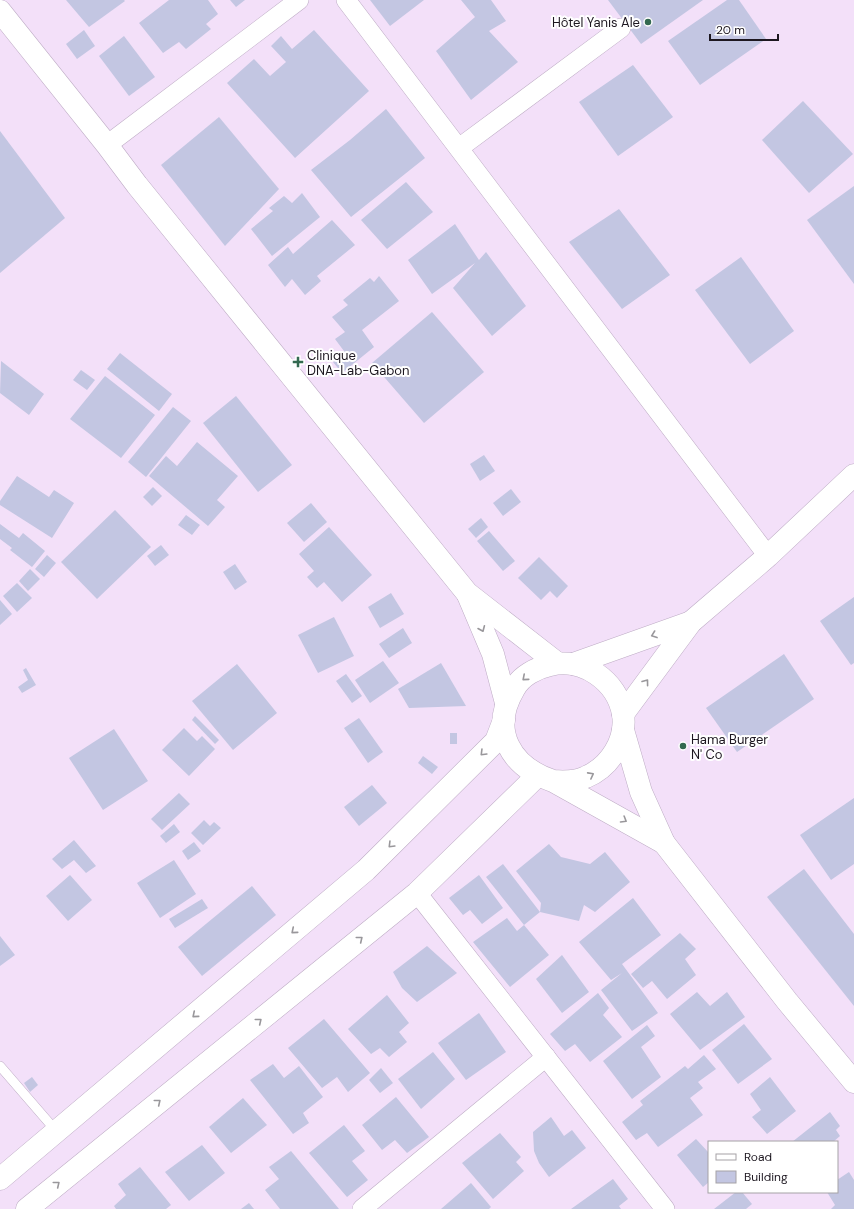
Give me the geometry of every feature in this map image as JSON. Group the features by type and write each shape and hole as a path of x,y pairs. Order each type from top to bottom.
{"street":[{"path":"107,145 299,0"},
{"path":"346,0 768,556"},
{"path":"0,11 137,185 467,594 493,654 505,712 506,738 512,754 523,766 664,843"},
{"path":"459,148 621,28"},
{"path":"545,778 569,782 586,778 600,770 611,759 619,745 623,722 691,622 768,556 854,475"},
{"path":"467,594 565,664 589,669 605,680 616,696 641,792 664,843 787,1001 854,1082"},
{"path":"0,1179 366,870 496,741 515,687 527,675 541,667 565,664 691,622"},
{"path":"27,1209 417,892 545,778"},
{"path":"417,892 665,1209"},
{"path":"362,1209 546,1057"}],"lane":[{"path":"0,1066 57,1132"}],"building":[{"path":"66,0 124,0 125,1 89,27"},
{"path":"169,0 208,0 218,14 206,24 211,29 186,49 179,42 163,53 139,23"},
{"path":"230,0 245,0 236,7"},
{"path":"370,0 424,0 390,26"},
{"path":"461,0 491,0 506,21 489,31 518,62 471,100 436,51 475,17"},
{"name":"Hôtel Yanis Ale","path":"608,0 703,0 641,44"},
{"path":"727,0 739,0 766,39 700,85 668,41"},
{"path":"84,30 95,46 77,59 66,44"},
{"path":"314,30 369,91 295,158 227,83 254,59 270,76 286,62 271,46 281,36 292,49"},
{"path":"124,36 155,77 129,96 99,56"},
{"path":"633,65 673,117 618,156 579,102"},
{"path":"803,101 853,154 809,193 762,140"},
{"path":"386,109 425,158 351,217 311,170 350,140"},
{"path":"219,117 279,189 225,246 161,165"},
{"path":"0,131 65,218 0,273"},
{"path":"406,182 433,212 387,249 361,220"},
{"path":"854,186 854,284 807,220"},
{"path":"302,193 320,217 272,256 251,229 273,211 269,208 284,196 292,203"},
{"path":"619,209 670,275 622,309 569,242"},
{"path":"332,220 355,245 317,276 321,281 305,295 292,279 285,287 268,265 288,247 293,254"},
{"path":"455,224 479,260 486,252 526,306 492,336 453,288 475,263 432,294 408,260"},
{"path":"741,257 794,331 750,364 695,290"},
{"path":"379,276 399,301 362,330 374,347 342,373 333,362 344,351 335,339 345,332 332,317 348,305 343,300 370,278 374,282"},
{"path":"432,312 484,372 424,423 372,363"},
{"path":"120,353 172,394 159,411 107,369"},
{"path":"1,361 44,394 29,415 0,393"},
{"path":"81,370 95,380 87,390 73,380"},
{"path":"105,376 155,415 121,458 70,419"},
{"path":"236,396 292,465 258,492 203,423"},
{"path":"173,407 191,421 146,477 128,462"},
{"path":"197,442 238,476 217,500 225,507 208,526 149,476 166,456 177,466"},
{"path":"484,455 495,471 480,481 470,464"},
{"path":"17,476 49,497 54,490 74,503 52,538 0,505 0,501"},
{"path":"153,487 162,496 152,506 143,497"},
{"path":"511,489 521,502 503,516 493,503"},
{"path":"311,503 327,522 304,542 287,523"},
{"path":"115,510 151,547 97,599 61,562"},
{"path":"186,515 200,525 192,535 178,525"},
{"path":"481,518 488,527 476,538 468,529"},
{"path":"0,524 19,538 23,533 45,551 32,567 10,550 12,548 0,539"},
{"path":"329,527 372,575 342,602 324,582 317,588 307,577 314,571 299,554"},
{"path":"489,531 515,561 503,571 477,541"},
{"path":"161,545 169,555 155,566 147,556"},
{"path":"47,555 56,563 44,577 35,569"},
{"path":"539,557 568,586 557,598 550,591 541,600 518,578"},
{"path":"235,564 247,582 235,590 223,572"},
{"path":"30,569 40,579 28,591 19,581"},
{"path":"17,583 32,598 17,612 3,596"},
{"path":"391,593 404,614 380,628 368,607"},
{"path":"854,597 854,663 851,665 820,621"},
{"path":"0,600 12,614 0,625"},
{"path":"334,617 354,656 318,673 298,635"},
{"path":"403,628 412,643 389,658 379,644"},
{"path":"784,654 814,699 737,752 706,708"},
{"path":"383,661 399,683 370,703 355,680"},
{"path":"441,663 466,706 409,708 398,689"},
{"path":"237,664 277,713 233,750 192,701"},
{"path":"26,668 36,685 22,693 18,687 28,680 23,670"},
{"path":"346,674 362,696 352,703 336,681"},
{"path":"195,716 219,740 215,744 192,720"},
{"path":"359,718 383,752 368,763 344,728"},
{"path":"184,728 197,741 202,736 215,749 189,776 162,750"},
{"path":"114,729 148,781 103,810 69,758"},
{"path":"450,733 457,733 457,744 450,744"},
{"path":"423,756 438,767 432,774 418,763"},
{"path":"372,785 387,803 359,826 344,807"},
{"path":"179,793 190,804 162,830 151,819"},
{"path":"854,798 854,864 831,880 800,835"},
{"path":"204,820 210,826 214,822 221,828 203,845 191,833"},
{"path":"174,824 180,832 166,843 160,836"},
{"path":"74,840 96,866 86,873 74,860 62,869 52,859"},
{"path":"194,842 201,851 188,860 182,851"},
{"path":"549,844 561,857 590,864 605,852 630,882 595,912 584,905 579,921 540,912 541,903 516,871"},
{"path":"174,860 196,894 160,918 137,883"},
{"path":"503,864 540,912 524,925 486,877"},
{"path":"804,869 854,934 854,1006 767,897"},
{"path":"70,875 92,900 68,921 46,896"},
{"path":"479,875 503,908 482,924 470,910 463,915 449,898"},
{"path":"252,886 276,915 202,976 178,947"},
{"path":"633,898 661,935 622,964 658,1013 632,1031 601,990 622,973 611,980 579,942"},
{"path":"202,899 208,908 175,928 169,919"},
{"path":"507,918 517,931 524,925 549,955 510,987 473,942"},
{"path":"680,933 696,949 685,959 696,975 667,999 652,981 643,988 631,974"},
{"path":"0,936 15,955 0,966"},
{"path":"427,946 457,973 417,1002 402,988 393,972"},
{"path":"562,955 589,992 562,1013 536,979"},
{"path":"697,992 710,1006 727,992 745,1017 700,1050 670,1014"},
{"path":"598,993 609,1008 603,1015 622,1037 590,1062 575,1044 565,1051 550,1034"},
{"path":"387,995 409,1023 399,1032 407,1042 389,1057 380,1048 371,1054 348,1029"},
{"path":"479,1013 506,1052 466,1080 438,1043"},
{"path":"324,1019 370,1073 348,1092 337,1077 322,1088 288,1048"},
{"path":"744,1024 772,1059 738,1084 712,1050"},
{"path":"647,1025 655,1036 641,1047 661,1077 632,1099 603,1061"},
{"path":"433,1052 455,1079 421,1109 398,1079"},
{"path":"704,1055 716,1069 698,1082 703,1088 690,1098 703,1115 658,1147 647,1133 636,1140 622,1122 643,1105 640,1101 685,1066 688,1069"},
{"path":"273,1064 284,1078 299,1066 323,1097 303,1113 309,1123 293,1134 250,1080"},
{"path":"381,1068 393,1083 380,1093 369,1080"},
{"path":"32,1077 38,1085 30,1092 24,1083"},
{"path":"770,1077 796,1111 767,1134 752,1117 761,1110 750,1094"},
{"path":"396,1097 429,1137 407,1153 395,1140 382,1150 362,1125"},
{"path":"243,1098 267,1125 231,1153 209,1127"},
{"path":"830,1112 840,1126 836,1130 840,1136 834,1141 793,1141"},
{"path":"551,1117 564,1136 572,1130 586,1148 549,1177 539,1163 534,1151 533,1132"},
{"path":"344,1125 365,1151 352,1161 368,1180 347,1197 309,1153"},
{"path":"500,1133 521,1157 516,1162 524,1171 493,1199 462,1163"},
{"path":"696,1139 708,1152 708,1183 703,1187 677,1155"},
{"path":"202,1145 225,1173 189,1201 165,1172"},
{"path":"291,1151 339,1209 280,1209 265,1190 279,1179 269,1167"},
{"path":"140,1167 171,1205 166,1209 116,1209 114,1206 126,1195 118,1184"},
{"path":"849,1172 854,1180 854,1209 831,1209 835,1205 828,1193 838,1193 838,1179"},
{"path":"613,1179 628,1199 619,1206 621,1209 571,1209"},
{"path":"471,1183 491,1207 489,1209 441,1209"},
{"path":"735,1193 743,1193 752,1204 746,1209 714,1209"},
{"path":"249,1203 254,1209 241,1209"}],"place":[{"name":"Hôtel Yanis Ale","path":"648,22"},
{"name":"Clinique DNA-Lab-Gabon","path":"298,362"},
{"name":"Hama Burger N' Co","path":"683,746"}]}
